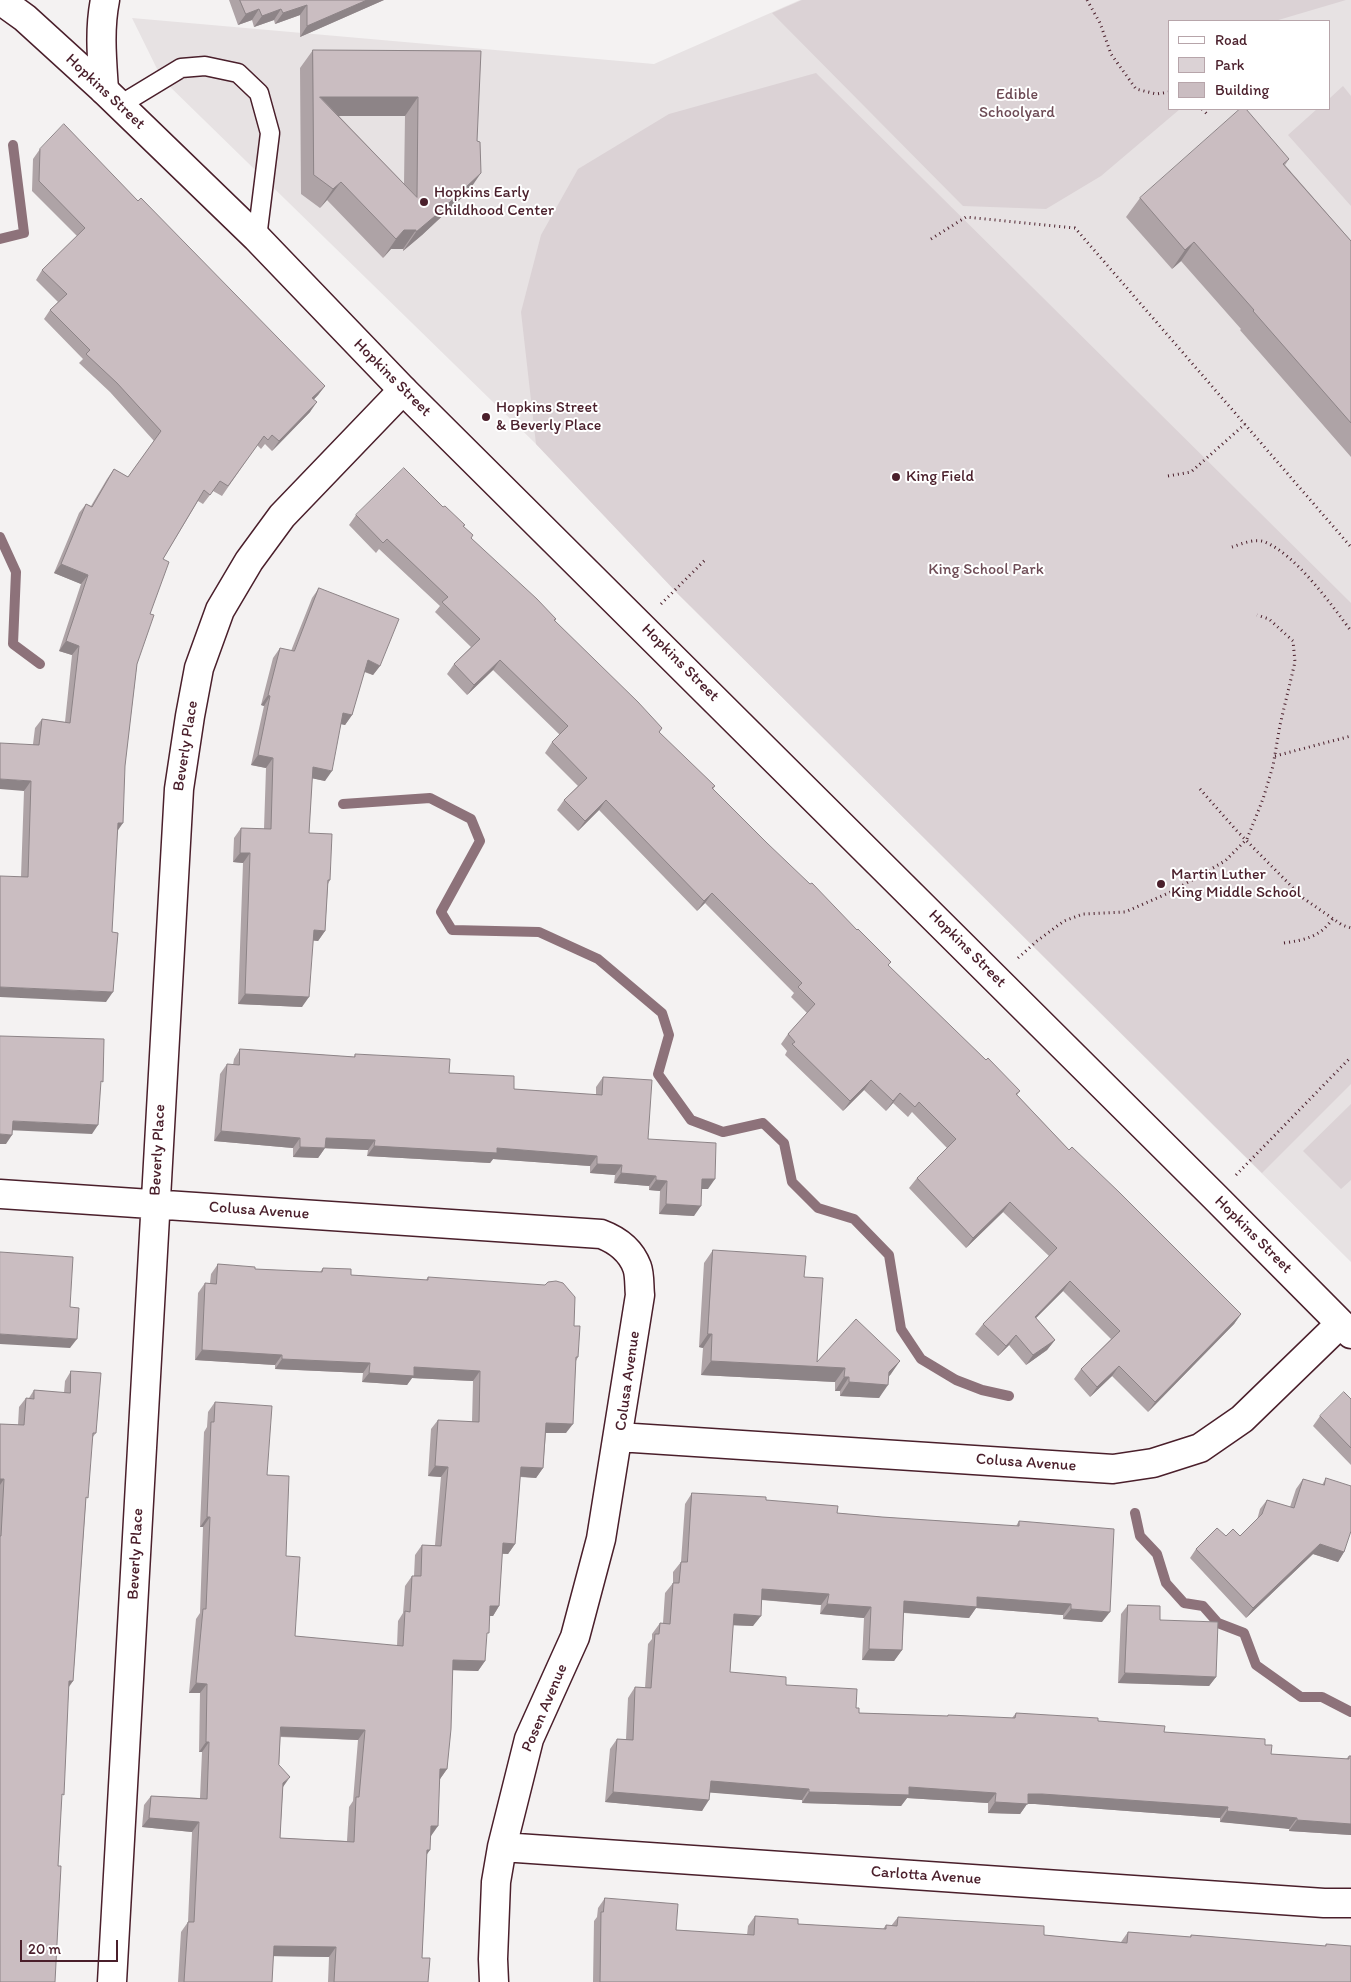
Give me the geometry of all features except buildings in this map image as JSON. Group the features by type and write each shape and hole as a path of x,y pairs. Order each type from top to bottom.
{"street":[{"name":"Hopkins Street","path":"0,0 25,18 112,98 257,238 404,390 1215,1196 1346,1329"},
{"path":"105,0 102,14 101,45 112,98"},
{"name":"Beverly Place","path":"112,1982 179,789 190,716 199,668 220,610 249,560 282,516 404,390"},
{"name":"Colusa Avenue","path":"0,1194 601,1234 614,1239 624,1248 637,1268 640,1295 618,1437 1113,1469 1153,1463 1200,1448 1242,1419 1346,1329"},
{"name":"Posen Avenue","path":"494,1982 496,1882 502,1847 529,1739 575,1637 601,1539 618,1437"},
{"name":"Carlotta Avenue","path":"502,1847 1314,1903 1351,1902"}],"lane":[{"path":"112,98 182,68 205,66 238,73 258,93 270,133 257,238"}],"path":[{"path":"1087,0 1100,23 1111,54 1136,89 1156,94 1168,92"},
{"path":"1203,110 1207,114"},
{"path":"931,239 966,217 1075,228 1351,546"},
{"path":"1168,476 1191,472 1245,424"},
{"path":"1232,547 1250,542 1264,541 1285,556 1316,585 1351,631"},
{"path":"641,625 706,559"},
{"path":"996,978 1064,921 1083,914 1125,912 1171,892 1225,861 1247,839 1263,799 1275,756 1295,662 1293,641 1269,619 1257,615"},
{"path":"1275,756 1351,736"},
{"path":"1200,789 1236,830 1247,839 1303,898 1351,928"},
{"path":"1284,944 1314,937 1333,918"},
{"path":"1215,1196 1351,1057"}],"shaded area":[{"name":"King School Park","path":"800,0 1351,0 1351,1262 679,595 536,444 162,79 132,18 654,64"}],"green space":[{"name":"Edible Schoolyard","path":"802,0 1346,0 1278,20 1168,20 1168,110 1179,110 1101,176 1046,209 963,206 772,13"},
{"name":"King School Park","path":"816,73 1351,603 1351,1084 1262,1173 679,595 536,444 521,312 541,235 578,169 669,114"},
{"path":"1343,86 1351,96 1351,206 1288,135 1316,110 1331,110 1331,97"},
{"path":"1351,1104 1351,1180 1341,1189 1303,1151"}],"waterway":[{"path":"0,239 24,233 13,145"},
{"path":"0,537 16,572 13,644 40,664"},
{"path":"343,804 430,798 471,819 480,841 441,912 452,930 539,932 598,959 662,1013 669,1035 658,1074 691,1120 723,1132 763,1123 784,1143 792,1182 818,1208 854,1219 889,1255 901,1329 921,1359 956,1380 982,1390 1009,1396"},
{"path":"1135,1513 1140,1536 1157,1554 1166,1583 1184,1603 1203,1606 1218,1623 1244,1633 1256,1665 1301,1697 1322,1697 1351,1712"}],"place":[{"name":"Hopkins Early Childhood Center","path":"424,202"},
{"name":"Hopkins Street & Beverly Place","path":"486,417"},
{"name":"King Field","path":"896,477"},
{"name":"Martin Luther King Middle School","path":"1161,884"}]}
